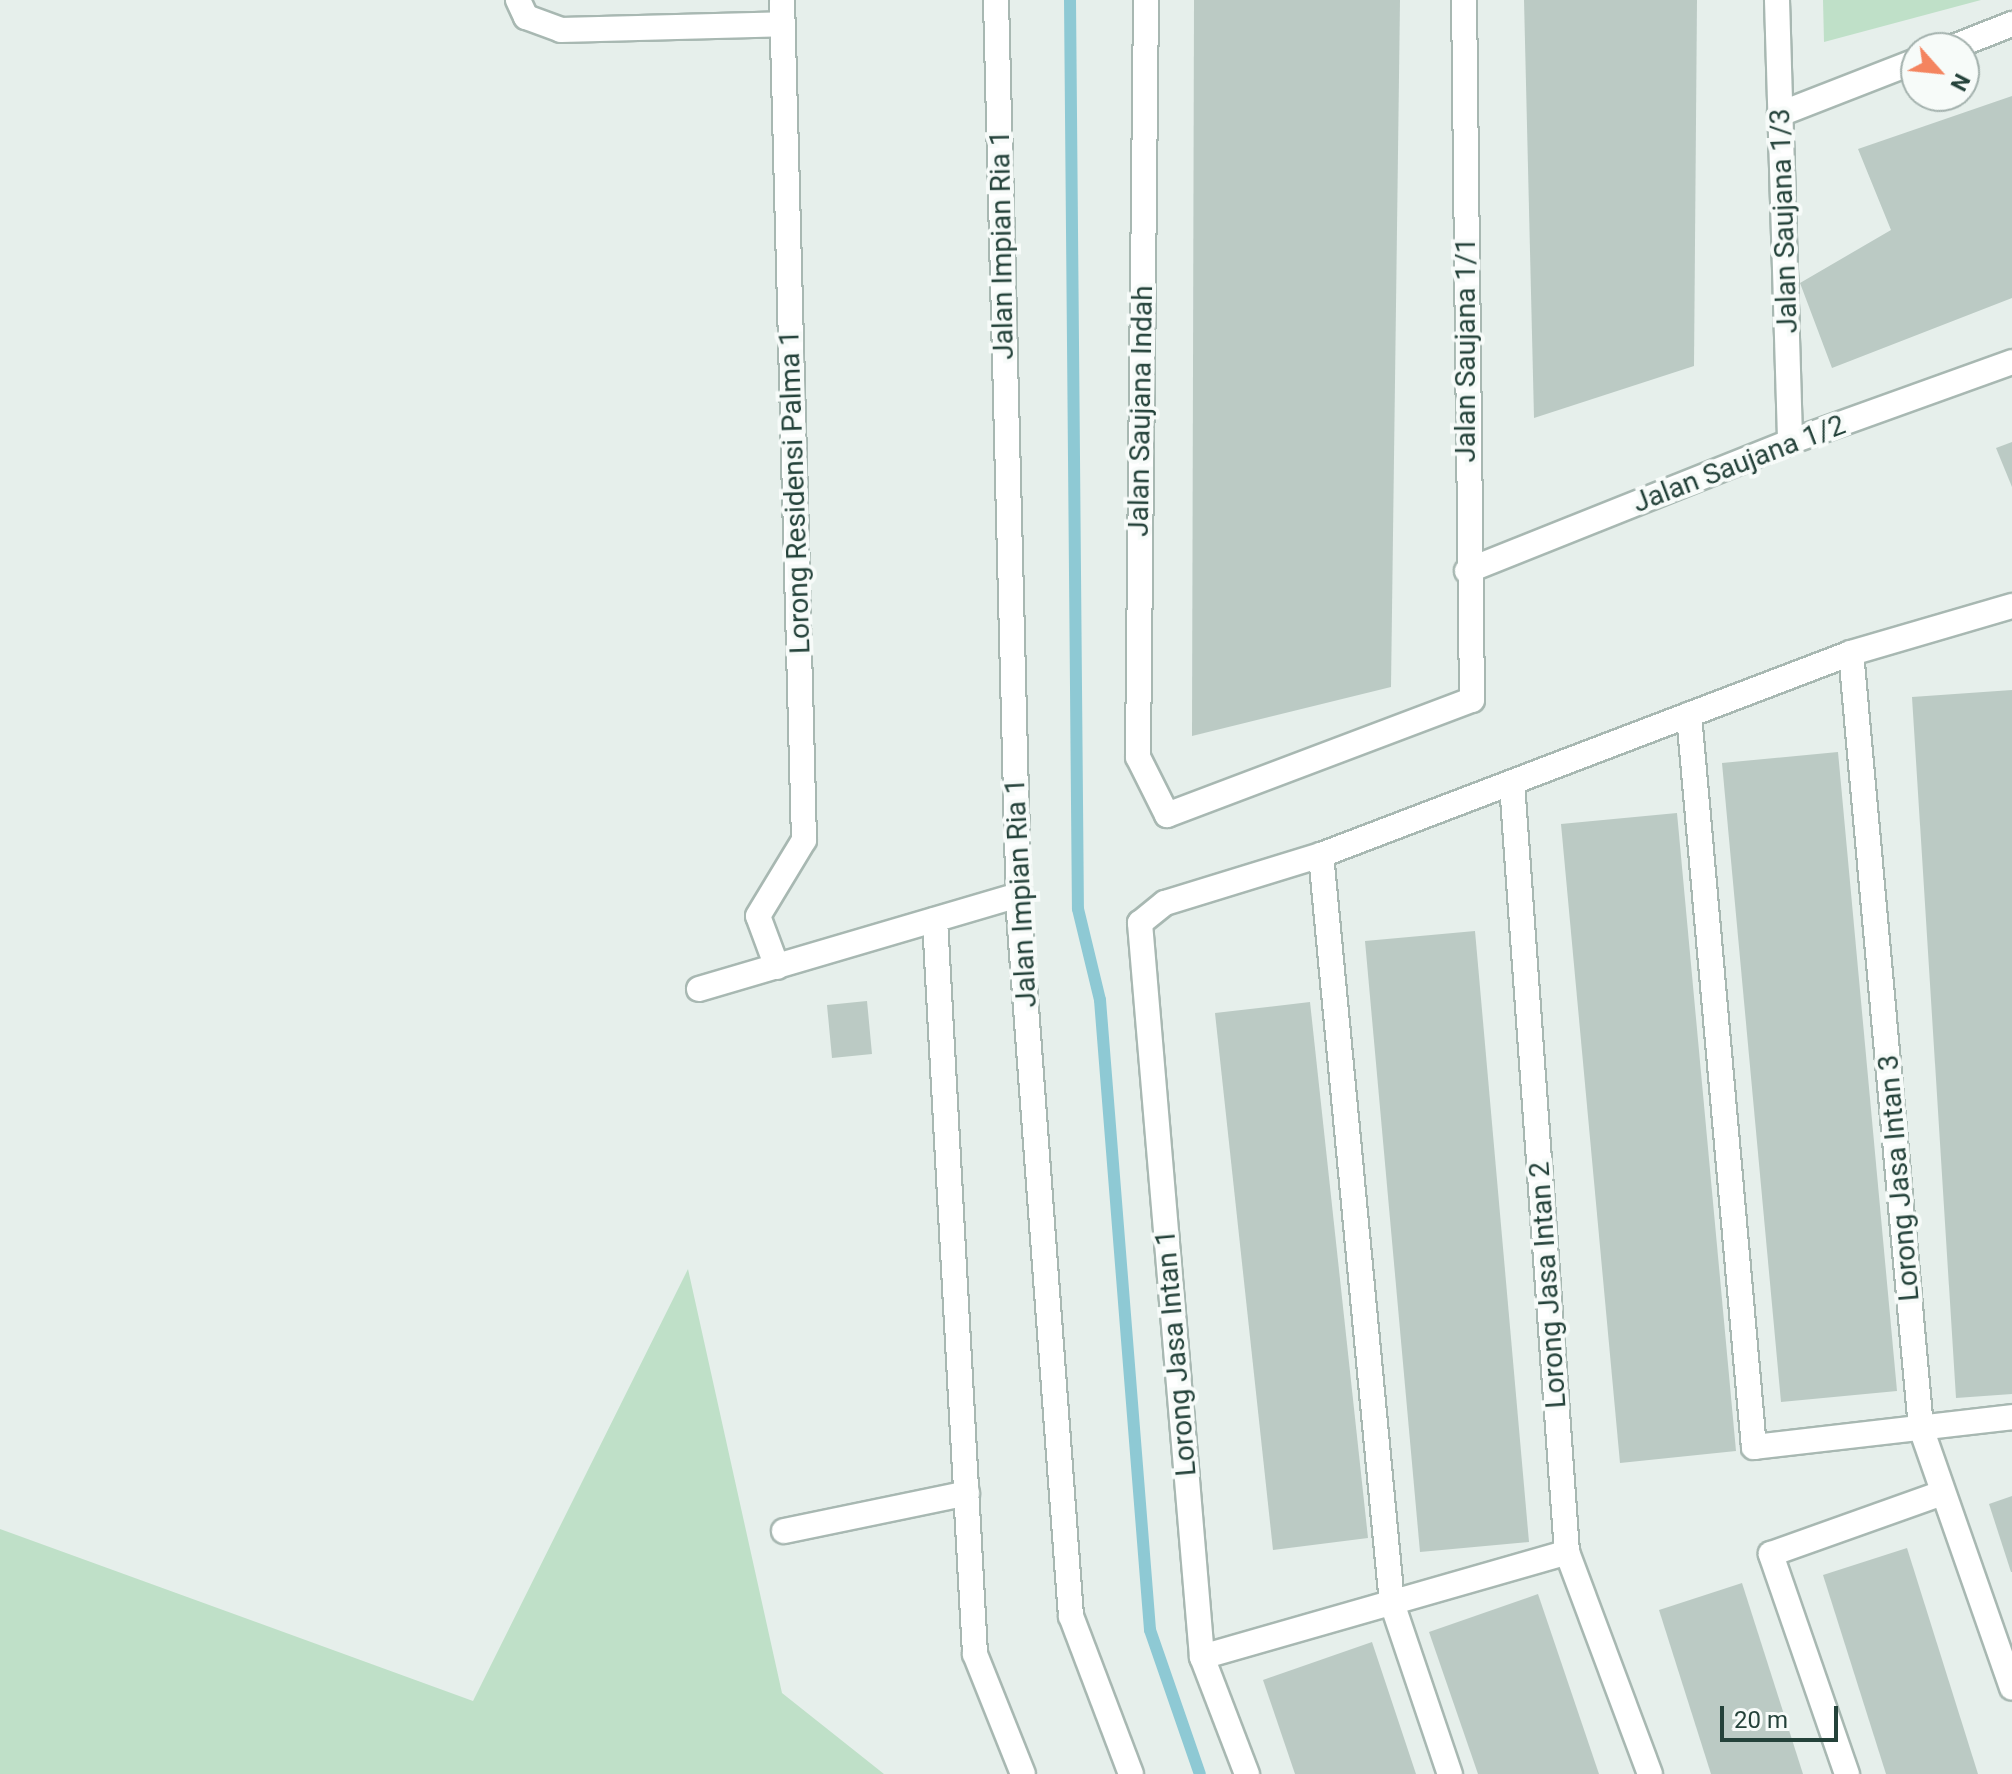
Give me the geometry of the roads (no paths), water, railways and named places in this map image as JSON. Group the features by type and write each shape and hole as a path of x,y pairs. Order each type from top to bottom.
{"street":[{"path":"518,0 526,17 561,30 783,12"},
{"name":"Jalan Impian Ria 1","path":"996,0 1018,895 1071,1616 1131,1774"},
{"name":"Jalan Saujana Indah","path":"1146,0 1138,757 1167,815 1472,700"},
{"name":"Jalan Saujana 1/1","path":"1464,0 1467,571 1472,700"},
{"name":"Jalan Saujana 1/3","path":"1777,0 1790,442"},
{"name":"Lorong Residensi Palma 1","path":"777,967 758,916 804,840 783,12"},
{"path":"1980,37 2012,24"},
{"path":"1780,114 1900,67"},
{"name":"Jalan Saujana 1/2","path":"1467,571 1790,442 2012,362"},
{"path":"1450,1774 1392,1603 1321,855 1851,653 2012,606"},
{"name":"Lorong Jasa Intan 3","path":"1851,653 1921,1428 2012,1688"},
{"path":"1689,715 1754,1447 2012,1417"},
{"name":"Lorong Jasa Intan 2","path":"1512,783 1567,1552 1650,1774"},
{"name":"Lorong Jasa Intan 1","path":"1247,1774 1202,1657 1140,923 1165,903 1321,855"},
{"path":"699,989 1018,895"},
{"path":"935,920 975,1654 1023,1774"},
{"path":"784,1531 967,1493"},
{"path":"1847,1774 1771,1554 1942,1493"},
{"path":"1202,1657 1567,1552"}],"waterway":[{"path":"1070,0 1078,909 1100,1000 1150,1630 1200,1774"}]}
